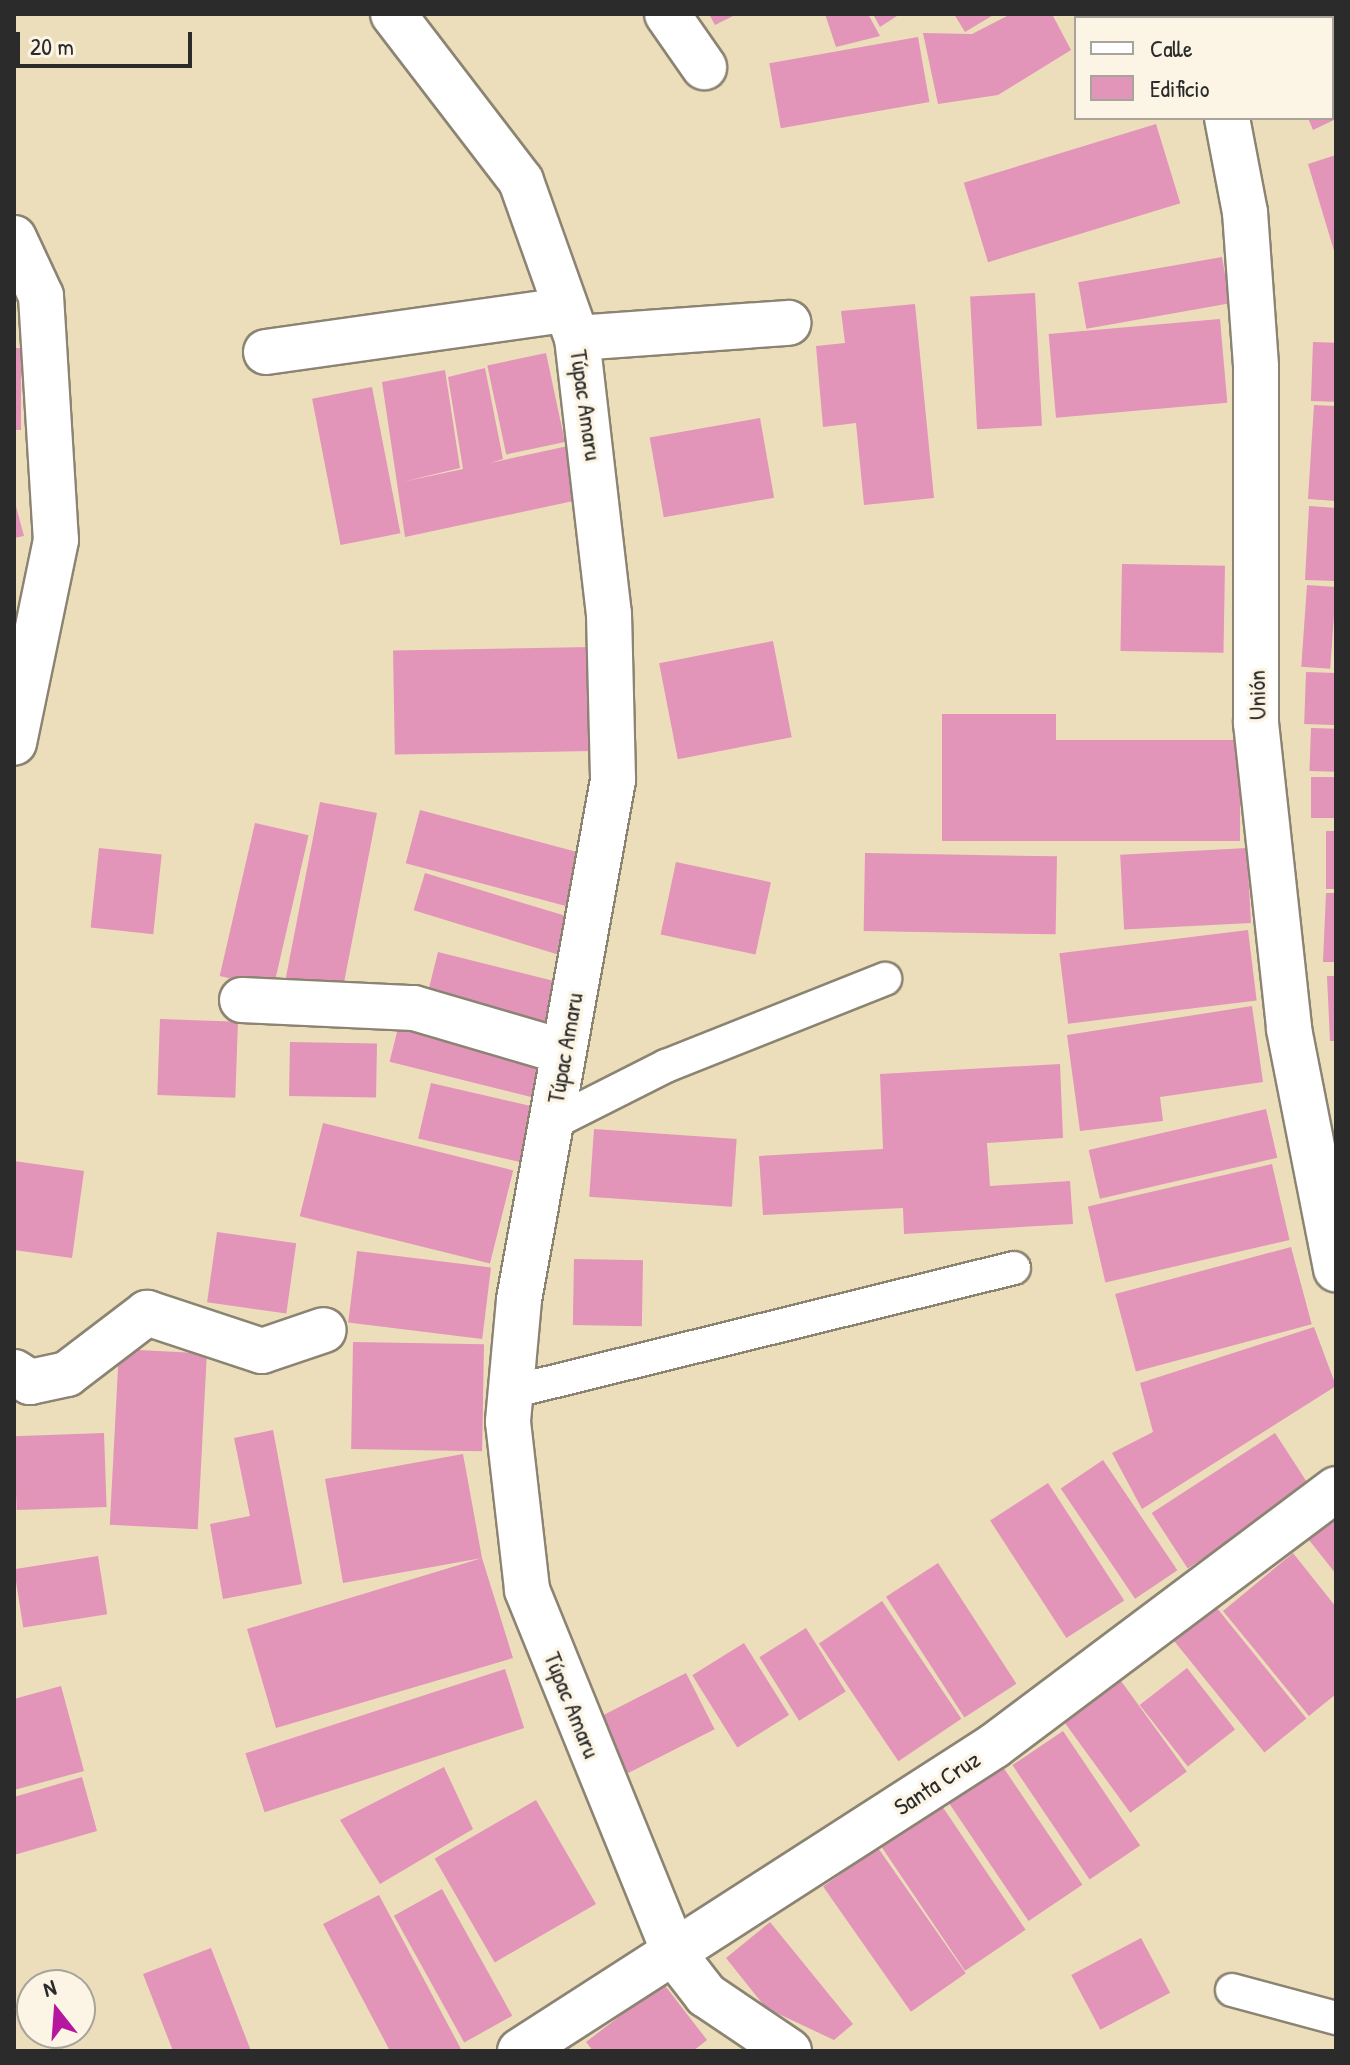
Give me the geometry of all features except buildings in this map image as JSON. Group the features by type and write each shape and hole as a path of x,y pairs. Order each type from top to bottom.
{"street":[{"name":"Túpac Amaru","path":"393,14 521,181 572,324 608,600 613,780 551,1124 511,1392 527,1590 675,1955 706,1995 789,2051"},
{"path":"667,14 704,67"},
{"name":"Unión","path":"1227,120 1245,212 1256,367 1256,723 1289,1029 1336,1269"},
{"path":"14,238 41,296 56,540 14,743"},
{"path":"266,352 572,324 788,323"},
{"path":"242,1000 414,1008 564,1052"},
{"path":"14,1372 30,1382 67,1374 147,1313 262,1351 324,1330"},
{"name":"Santa Cruz","path":"520,2051 675,1955 994,1746 1336,1489"}],"lane":[{"path":"551,1124 666,1066 885,979"},
{"path":"511,1392 1014,1268"},
{"path":"1232,1990 1336,2018"}]}
